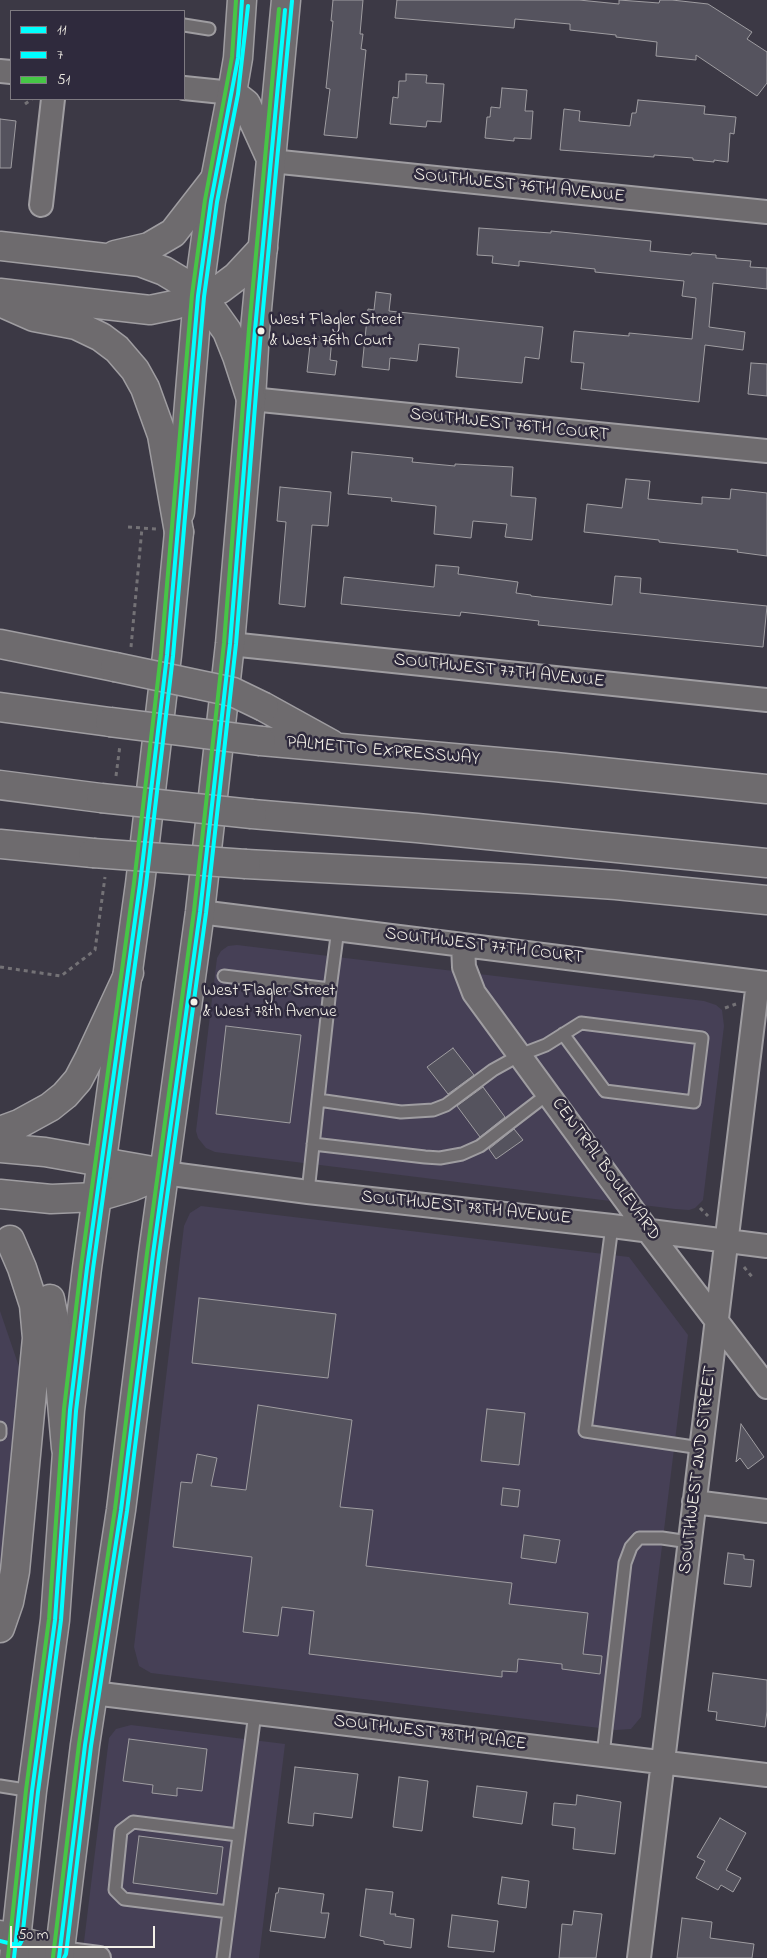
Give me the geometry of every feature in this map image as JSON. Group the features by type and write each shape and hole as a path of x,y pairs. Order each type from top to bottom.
{"main road":[{"path":"242,0 238,58 215,179 198,296 167,655 129,973 97,1197 66,1448 55,1620 9,1951 60,1955 93,1693 122,1510 164,1172 200,912 230,644 286,0"},
{"path":"232,93 246,104 271,161"},
{"path":"105,258 149,247 173,233 215,179"},
{"path":"0,246 140,262 164,271 198,296 212,310 227,331 251,400"},
{"path":"0,293 150,310 174,305 220,288 236,277 263,248"},
{"path":"0,302 34,317 76,325 101,337 117,349 135,370 145,388 162,435 179,532"},
{"path":"0,644 233,692 264,706 341,749"},
{"name":"PALMETTO EXPRESSWAY","path":"0,707 261,741 555,767 767,789"},
{"path":"0,785 252,814 416,828 767,863"},
{"path":"0,844 246,864 616,885 767,900"},
{"path":"0,1131 19,1124 50,1107 78,1080 129,973"},
{"path":"0,1148 45,1152 164,1172"},
{"path":"0,1194 51,1199 97,1197 131,1187 164,1172"},
{"path":"5,1236 31,1260 48,1293 55,1324 66,1448"},
{"path":"0,1628 9,1602 14,1571 37,1338 34,1305 22,1268 5,1236"}],"street":[{"path":"185,88 232,93"},
{"path":"41,205 53,100"},
{"name":"SOUTHWEST 76TH AVENUE","path":"271,161 767,212"},
{"name":"SOUTHWEST 76TH COURT","path":"251,400 767,451"},
{"name":"SOUTHWEST 77TH AVENUE","path":"230,644 767,700"},
{"name":"SOUTHWEST 77TH COURT","path":"200,912 762,982"},
{"name":"CENTRAL BOULEVARD","path":"463,945 464,967 474,993 549,1093 648,1231 767,1387"},
{"name":"SOUTHWEST 2ND STREET","path":"639,1958 694,1502 762,982"},
{"name":"SOUTHWEST 78TH AVENUE","path":"164,1172 308,1192 612,1226 767,1246"},
{"path":"694,1502 767,1511"},
{"name":"SOUTHWEST 78TH PLACE","path":"93,1693 767,1775"},
{"path":"60,1955 99,1958"}],"lane":[{"path":"185,25 209,29"},
{"path":"308,1192 338,929"},
{"path":"224,976 330,989"},
{"path":"318,1100 400,1112 433,1110 446,1105 493,1070 546,1045 563,1034 580,1023 702,1038 694,1102 605,1091 563,1034"},
{"path":"313,1144 425,1157 440,1158 462,1154 480,1146 549,1093"},
{"path":"612,1226 585,1432 701,1448"},
{"path":"0,1428 0,1434"},
{"path":"602,1755 625,1562 631,1547 639,1538 662,1538 689,1542"},
{"path":"223,1958 255,1713"},
{"path":"0,1786 32,1791"},
{"path":"228,1912 124,1899 115,1890 122,1831 133,1822 238,1834"}],"path":[{"path":"25,104 31,100"},
{"path":"0,967 61,976 95,950 97,936"},
{"path":"740,1262 753,1278"}],"shaded area":[{"path":"237,945 704,1001 716,1005 722,1010 724,1026 703,1200 695,1208 689,1210 675,1209 215,1152 206,1148 198,1138 196,1131 217,958 221,951 228,946"},
{"path":"201,1206 629,1257 688,1335 641,1717 631,1729 616,1730 151,1673 139,1666 134,1647 184,1226 190,1213"},
{"path":"0,1311 27,1390 0,1609"},
{"path":"131,1725 285,1744 259,1958 82,1958 109,1738 116,1729"}],"building":[{"path":"333,0 363,0 360,34 363,34 361,49 366,50 357,138 324,135 330,89 326,88 333,21 331,21"},
{"path":"397,0 579,0 619,4 619,0 659,3 660,0 672,0 708,4 752,32 747,39 767,52 767,83 757,96 696,55 696,60 656,56 657,42 570,30 570,24 515,19 514,28 395,18"},
{"path":"406,74 427,75 426,83 444,84 441,122 427,121 426,127 390,124 393,97 398,98 399,81 406,81"},
{"path":"502,88 527,90 525,111 533,111 531,139 514,138 514,141 485,138 487,117 490,117 491,107 500,108"},
{"path":"638,100 705,106 704,114 736,117 734,134 730,133 728,162 654,155 654,157 560,150 564,109 580,111 579,121 630,126 632,113 636,113"},
{"path":"0,119 16,121 11,168 0,168"},
{"path":"479,228 551,233 551,231 651,241 650,251 691,255 692,253 716,255 716,258 751,261 750,267 767,268 767,289 713,283 709,327 745,332 743,350 705,345 699,402 581,389 584,363 571,362 574,331 629,336 629,333 692,339 696,298 682,296 684,281 595,272 595,269 519,261 519,266 492,263 493,256 477,255"},
{"path":"376,292 391,294 389,311 543,327 539,359 525,357 522,383 456,377 459,348 419,344 417,361 390,358 389,370 362,367 368,309 374,310"},
{"path":"311,336 332,338 330,360 337,361 335,375 307,372"},
{"path":"751,363 767,364 767,396 748,394"},
{"path":"352,452 413,458 412,462 455,466 455,464 513,467 511,496 536,498 532,540 505,537 507,524 473,521 471,538 434,534 436,506 391,501 392,498 348,494"},
{"path":"626,479 650,481 648,499 702,504 702,497 730,499 731,489 767,493 767,556 737,552 738,550 584,532 587,504 622,508"},
{"path":"280,487 331,492 328,526 312,525 305,607 279,604 286,522 277,521"},
{"path":"436,565 459,567 458,574 518,582 516,593 531,596 612,605 615,576 641,578 640,593 767,606 763,647 538,625 539,621 461,612 460,616 341,604 344,577 434,587"},
{"path":"226,1026 301,1035 290,1123 216,1114"},
{"path":"453,1048 474,1075 448,1094 427,1067"},
{"path":"483,1087 505,1117 480,1137 457,1106"},
{"path":"514,1129 523,1140 496,1159 489,1149"},
{"path":"199,1298 336,1314 328,1378 192,1363"},
{"path":"258,1405 352,1420 340,1507 373,1510 366,1566 512,1583 509,1604 588,1613 583,1654 602,1656 600,1674 562,1669 562,1664 518,1659 517,1672 502,1671 502,1677 309,1654 314,1611 282,1607 278,1636 243,1632 252,1557 173,1547 181,1482 192,1483 197,1454 217,1458 211,1486 246,1490"},
{"path":"487,1409 525,1413 519,1465 481,1461"},
{"path":"741,1424 764,1457 748,1469 740,1458 736,1462"},
{"path":"503,1488 520,1490 518,1507 501,1505"},
{"path":"524,1535 560,1540 556,1563 521,1558"},
{"path":"728,1553 744,1555 744,1559 754,1560 751,1587 724,1584"},
{"path":"713,1673 767,1680 765,1727 716,1720 717,1712 708,1711"},
{"path":"129,1739 207,1749 202,1791 177,1788 177,1796 152,1793 153,1785 123,1781"},
{"path":"295,1767 358,1774 352,1818 314,1813 313,1826 288,1823"},
{"path":"399,1777 428,1781 422,1831 393,1827"},
{"path":"477,1786 527,1792 522,1824 473,1817"},
{"path":"577,1795 621,1802 615,1854 573,1849 575,1828 552,1825 554,1803 576,1805"},
{"path":"720,1818 746,1833 726,1870 741,1878 733,1892 721,1885 718,1890 696,1878 705,1861 697,1857"},
{"path":"139,1836 223,1847 217,1894 133,1883"},
{"path":"502,1877 529,1881 526,1908 498,1904"},
{"path":"279,1888 324,1894 321,1913 329,1913 325,1938 270,1931 276,1893 278,1893"},
{"path":"366,1889 393,1892 390,1914 414,1919 411,1948 384,1944 384,1941 360,1936"},
{"path":"574,1911 602,1914 596,1958 559,1958 562,1924 572,1925"},
{"path":"452,1915 498,1921 494,1952 448,1947"},
{"path":"682,1918 712,1922 710,1938 754,1944 752,1958 677,1958"}],"transit line":[{"name":"51","path":"8,1957 26,1790 49,1619 64,1409 81,1267 134,883 161,654 192,295 205,200 232,57 236,0"},
{"name":"11","path":"14,1958 32,1791 55,1620 70,1410 87,1268 140,884 167,655 198,296 211,201 238,58 242,0"},
{"name":"7","path":"64,1958 91,1746 127,1511 159,1255 206,913 236,644 261,331 292,1"},
{"name":"7","path":"0,1941 16,1945 20,1944 22,1940 38,1792 61,1620 76,1411 93,1269 146,885 173,656 204,297 217,202 238,94 248,6"},
{"name":"51","path":"53,1957 79,1744 115,1509 147,1253 194,911 224,643 249,329 279,9"},
{"name":"11","path":"59,1958 85,1745 121,1510 153,1254 200,912 230,644 255,330 285,10"}],"place":[{"name":"West Flagler Street & West 76th Court","path":"261,331"},
{"name":"West Flagler Street & West 78th Avenue","path":"194,1002"}]}
